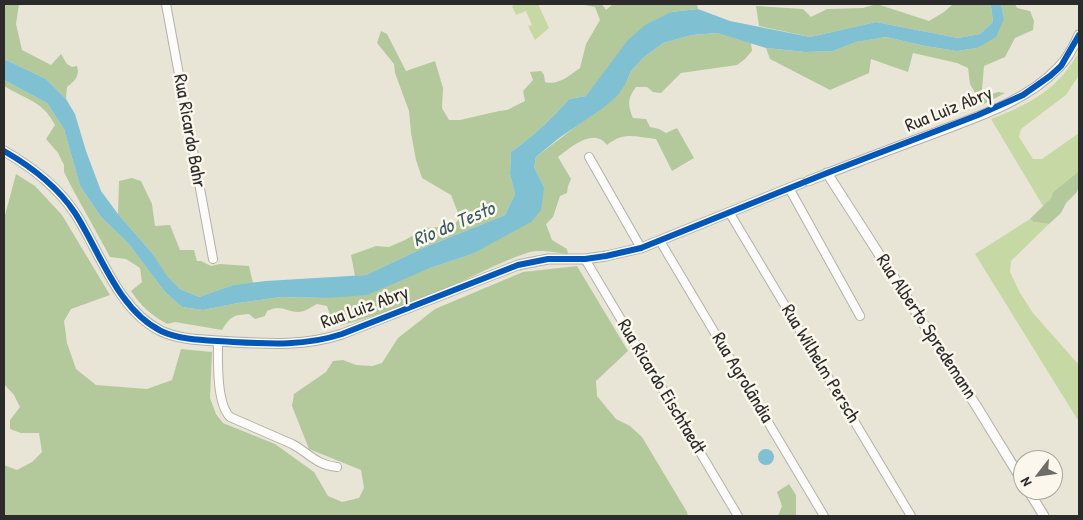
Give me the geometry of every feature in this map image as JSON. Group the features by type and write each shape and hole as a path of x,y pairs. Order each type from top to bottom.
{"street":[{"name":"Rua Ricardo Bahr","path":"166,4 213,259"},
{"name":"Rua Luiz Abry","path":"4,152 34,170 62,197 75,213 124,297 141,318 163,332 188,338 277,344 324,340 518,265 548,259 585,259 620,254 641,248 827,173 960,123 1022,96 1050,76 1061,66 1079,35"},
{"path":"589,157 641,248"},
{"name":"Rua Alberto Spredemann","path":"827,173 1013,466"},
{"path":"789,188 860,316"},
{"name":"Rua Wilhelm Persch","path":"729,212 911,516"},
{"name":"Rua Agrolândia","path":"660,241 824,516"},
{"name":"Rua Ricardo Eischtaedt","path":"585,259 738,516"},
{"path":"218,341 218,372 221,394 227,414 292,444 321,464 337,467"},
{"path":"1034,500 1044,516"}],"green space":[{"path":"4,4 19,4 16,24 22,50 51,65 61,54 67,64 72,67 77,66 77,75 67,87 66,99 46,79 4,59"},
{"path":"517,4 538,4 549,28 535,40 528,26 532,25 526,11 516,15 512,6"},
{"path":"579,4 602,4 606,10 613,4 697,4 698,9 671,12 602,76 586,96 569,99 542,127 511,152 510,174 515,194 505,215 423,248 366,275 355,276 351,255 376,246 389,247 426,228 453,226 460,218 451,195 422,178 416,160 409,111 395,73 394,64 377,43 381,31 387,34 406,71 435,61 443,88 442,108 449,120 460,120 507,110 525,101 523,91 533,80 530,72 541,71 545,82 550,83 564,79 580,68 586,44 600,20 595,7"},
{"path":"877,4 929,21 953,4 989,4 991,6 993,22 980,34 958,38 876,22 810,37 759,26 756,6 803,9 811,17 827,9 863,8"},
{"path":"1001,4 1015,4 1017,8 1030,11 1034,21 1033,30 1015,38 1005,57 984,66 982,90 989,95 998,92 1005,93 982,105 970,84 968,68 957,63 913,53 908,72 871,59 869,73 830,90 770,59 766,48 805,52 833,51 856,42 886,37 957,51 977,48 1004,19"},
{"path":"717,33 751,43 752,51 737,65 681,73 661,93 653,92 647,87 636,87 630,99 629,106 633,118 646,119 650,127 666,133 677,128 694,158 672,171 656,139 625,136 607,145 602,140 596,138 582,140 558,157 571,179 567,193 560,196 553,217 546,224 552,240 567,249 568,254 544,251 530,252 404,305 334,327 327,306 317,304 301,312 276,308 267,311 265,316 255,319 249,314 236,316 230,319 222,330 175,322 167,324 156,317 143,306 131,291 142,282 140,268 126,259 110,257 64,172 64,165 58,153 46,139 55,125 50,117 33,101 4,86 4,80 47,103 64,129 80,186 101,217 128,243 165,292 182,307 203,310 281,297 326,298 472,254 544,187 534,167 536,157 579,124 626,83 631,71 643,58 663,43 692,35"},
{"path":"1079,52 1079,75 1066,95 1021,129 1019,137 1033,159 1042,159 1079,133 1079,171 1053,192 1051,198 1043,206 991,119 1018,108 1052,86 1071,65"},
{"path":"1079,171 1077,192 1066,203 1061,213 1049,224 1034,222 1030,219 1051,198 1053,192"},
{"path":"16,174 35,186 62,215 110,295 71,309 64,321 67,343 76,369 96,385 147,389 172,380 181,349 212,352 210,398 216,414 223,423 275,444 314,472 328,496 342,502 359,498 364,488 361,470 309,449 292,406 294,394 326,372 333,361 343,360 356,365 372,366 382,363 398,338 435,309 523,272 577,266 628,351 596,381 597,396 616,419 630,426 642,437 688,516 4,516 4,465 17,470 32,462 42,452 39,433 21,433 10,429 10,420 20,407 14,395 4,384 4,219"},
{"path":"132,178 141,181 152,204 155,226 170,225 180,250 194,250 197,261 211,266 220,264 249,266 253,283 233,285 199,297 180,289 166,276 152,253 118,214 119,181"},
{"path":"1030,219 1034,222 1049,224 1011,261 1010,272 1020,293 1033,313 1079,365 1079,422 975,254"},
{"path":"789,484 796,495 796,516 778,516 782,506 777,492"}],"water":[{"path":"989,4 1001,4 1004,19 996,37 977,48 957,51 886,37 856,42 833,51 805,52 766,48 717,33 692,35 663,43 643,58 631,71 626,83 617,96 536,157 534,167 544,187 541,210 531,222 472,254 430,268 367,295 326,298 281,297 203,310 182,307 165,292 128,243 101,217 80,186 64,129 47,103 4,80 4,59 46,79 66,99 75,114 101,191 152,253 167,276 180,289 199,297 233,285 266,281 366,275 423,248 505,215 515,194 510,174 511,152 542,127 569,99 586,96 628,40 645,25 671,12 698,9 730,21 810,37 876,22 958,38 980,34 993,22 991,6"},
{"path":"766,449 772,451 774,457 772,463 766,465 760,463 758,457 760,451"}],"cycle path":[{"path":"4,151 43,178 68,203 121,295 146,322 161,331 178,337 261,343 315,341 342,334 518,265 548,259 585,259 641,248 978,115 1023,95 1050,76 1061,66 1079,35"}],"water label":[{"name":"Rio do Testo","path":"454,225"}]}
